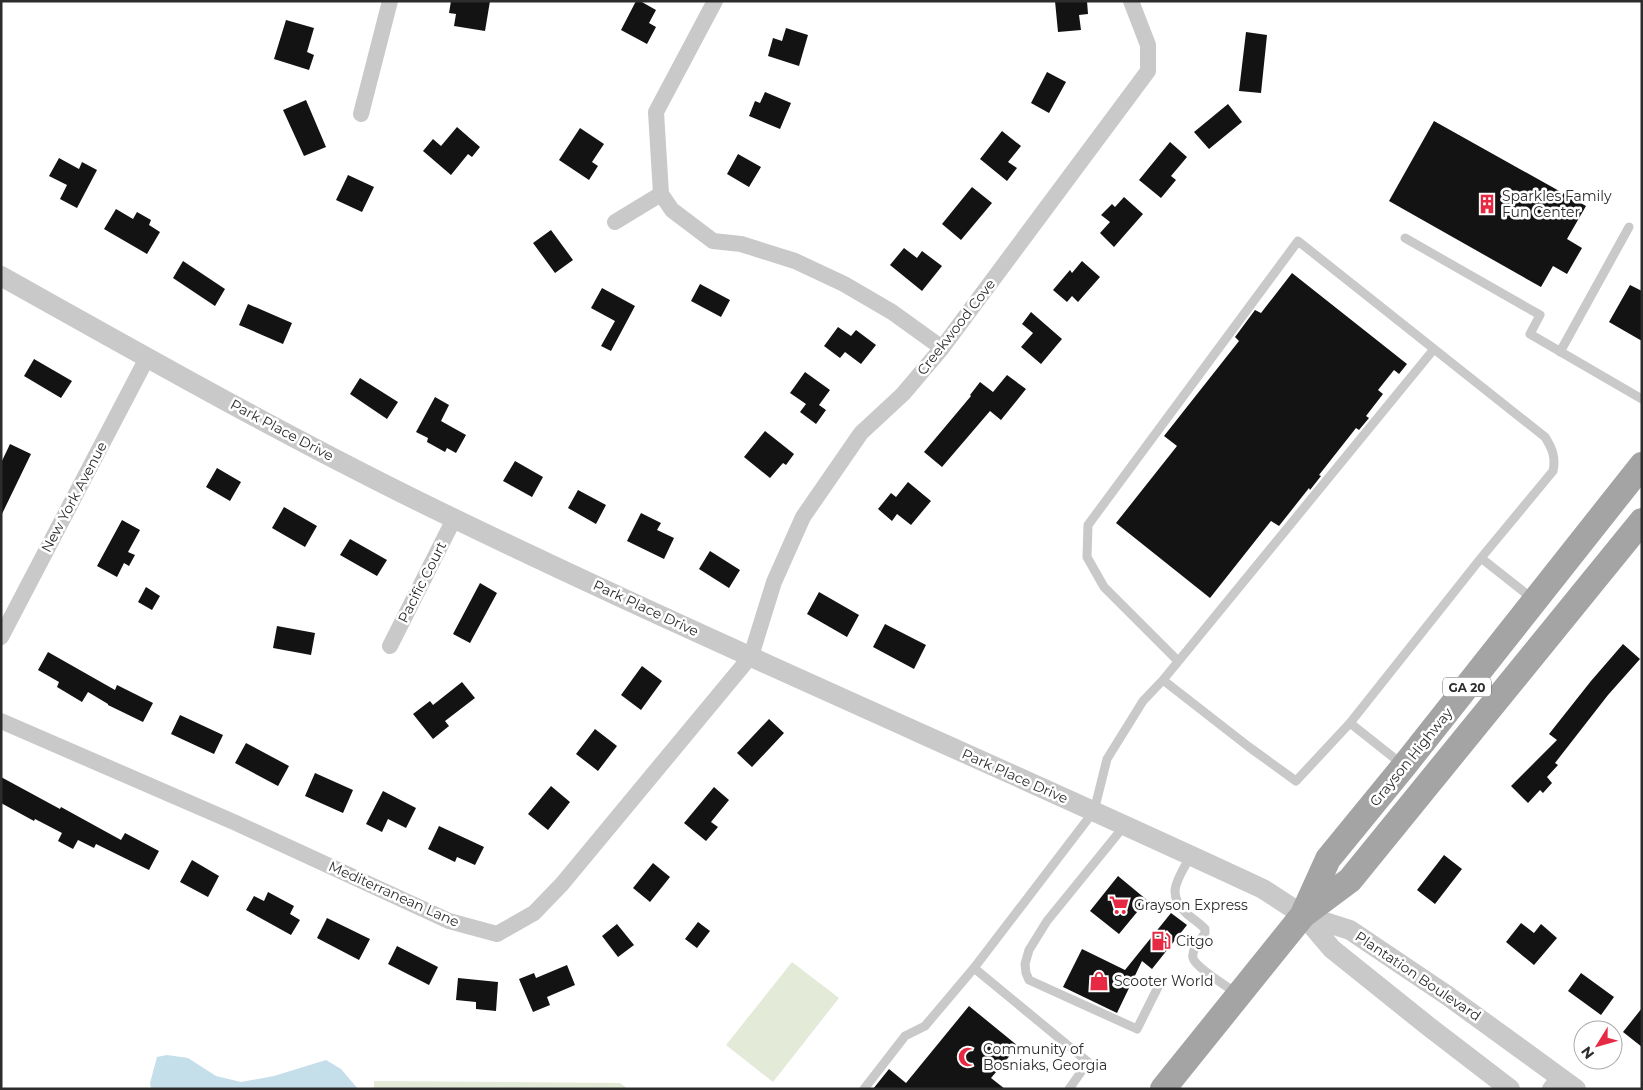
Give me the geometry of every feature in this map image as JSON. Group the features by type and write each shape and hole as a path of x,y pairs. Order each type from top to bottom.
{"main road":[{"name":"Grayson Highway","path":"1163,1089 1302,915 1328,859 1642,465"},
{"name":"Grayson Highway","path":"1302,915 1350,880 1642,521"}],"street":[{"path":"361,114 390,1"},
{"path":"714,1 656,112 661,194 672,210 713,241 741,244 796,261 844,284 892,312 942,348"},
{"name":"Creekwood Cove","path":"751,656 774,582 803,517 861,433 903,394 942,348 1148,71 1148,45 1131,1"},
{"path":"615,222 661,194"},
{"name":"Park Place Drive","path":"1,276 287,434 454,519 1191,855 1263,889 1302,915"},
{"name":"New York Avenue","path":"1,637 147,358"},
{"name":"Pacific Court","path":"390,646 454,519"},
{"name":"Mediterranean Lane","path":"1,722 236,823 449,921 497,934 534,913 562,884 751,656"},
{"name":"Plantation Boulevard","path":"1302,915 1350,930 1448,996 1555,1083 1576,1089"},
{"name":"Plantation Boulevard","path":"1302,915 1332,949 1510,1089"}],"lane":[{"path":"1560,352 1629,227"},
{"path":"1405,238 1540,314 1530,334 1642,399"},
{"path":"1163,680 1296,781 1350,723 1553,471 1555,461 1551,447 1545,437 1298,241 1088,525 1087,557 1104,587 1178,661"},
{"path":"864,1089 905,1036 925,1026 974,968 1094,811 1107,759 1142,701 1163,680 1434,350"},
{"path":"1481,558 1535,601"},
{"path":"1350,723 1404,766"},
{"path":"1125,825 1047,921 1029,950 1025,964 1026,973 1029,980 1137,1030 1160,983"},
{"path":"1191,855 1174,889 1180,907 1205,929 1205,933 1193,950 1193,957 1198,964 1239,994"},
{"path":"974,968 1088,1062 1069,1089"}],"green space":[{"path":"792,962 839,998 773,1082 726,1045"},
{"path":"374,1081 620,1083 628,1089 374,1089"}],"water":[{"path":"167,1055 188,1058 216,1076 241,1082 274,1076 326,1060 341,1069 358,1089 151,1089 150,1083 157,1057"}],"building":[{"path":"451,1 490,1 485,31 454,26 456,14 449,13"},
{"path":"636,1 640,1 656,10 649,23 656,27 647,44 621,30"},
{"path":"1055,1 1087,1 1088,14 1079,15 1081,30 1058,32"},
{"path":"286,20 314,28 307,52 314,55 309,70 274,59"},
{"path":"786,28 808,35 799,66 768,56 773,38 782,41"},
{"path":"1246,32 1267,35 1261,93 1239,91"},
{"path":"1047,72 1066,82 1049,113 1031,103"},
{"path":"765,92 791,103 780,129 749,116 755,101 760,103"},
{"path":"306,100 326,147 304,156 283,110"},
{"path":"1228,104 1242,122 1209,149 1194,132"},
{"name":"Sparkles Family Fun Center","path":"1434,121 1586,206 1567,239 1582,248 1567,274 1553,266 1541,287 1389,201"},
{"path":"457,127 480,147 472,157 468,154 451,175 423,151 433,139 441,146"},
{"path":"580,128 604,144 592,162 598,166 589,180 559,160"},
{"path":"1002,131 1021,146 1008,162 1017,168 1007,181 980,159"},
{"path":"1170,142 1187,157 1171,176 1176,180 1161,198 1139,180"},
{"path":"738,154 761,167 749,187 727,174"},
{"path":"59,158 79,169 82,162 97,170 77,208 60,199 67,185 49,176"},
{"path":"348,175 374,187 362,212 336,200"},
{"path":"972,187 992,203 961,240 942,224"},
{"path":"1124,197 1143,214 1114,247 1100,233 1110,222 1101,215 1112,204 1115,207"},
{"path":"116,209 133,219 137,212 151,220 149,225 160,232 147,254 104,229"},
{"path":"551,230 573,260 555,273 533,243"},
{"path":"904,248 917,258 922,251 942,266 922,291 890,265"},
{"path":"183,261 225,289 215,306 173,278"},
{"path":"1082,261 1100,277 1078,302 1072,296 1067,302 1053,290 1070,270 1072,273"},
{"path":"1292,273 1407,364 1399,374 1394,370 1378,390 1383,394 1366,416 1369,418 1359,430 1356,428 1319,475 1321,476 1310,490 1309,488 1279,526 1271,521 1210,598 1116,523 1177,446 1164,436 1239,341 1235,337 1255,310 1261,313"},
{"path":"700,284 730,300 721,317 691,301"},
{"path":"1630,285 1642,291 1642,341 1609,322"},
{"path":"602,288 635,306 611,351 601,346 615,321 591,308"},
{"path":"248,304 292,323 283,344 239,325"},
{"path":"1031,312 1062,339 1041,364 1021,347 1033,333 1022,324"},
{"path":"838,327 851,336 856,330 876,345 861,364 845,352 840,358 824,346"},
{"path":"34,359 72,381 61,398 24,376"},
{"path":"805,372 830,390 819,405 826,410 816,424 800,412 806,404 790,393"},
{"path":"1007,375 1026,389 1001,420 990,411 942,467 924,452 971,396 980,382 993,392"},
{"path":"360,378 398,402 387,419 350,394"},
{"path":"435,397 449,405 441,421 466,435 456,453 447,448 445,452 427,442 428,438 416,432"},
{"path":"765,431 794,454 786,465 783,463 770,478 744,457"},
{"path":"10,444 31,454 1,516 1,463"},
{"path":"515,461 543,477 532,497 503,481"},
{"path":"217,468 241,482 230,501 206,487"},
{"path":"908,482 931,501 911,525 897,514 892,521 878,509 891,493 896,497"},
{"path":"578,490 606,505 596,524 568,508"},
{"path":"284,507 317,526 305,547 272,528"},
{"path":"641,513 661,523 657,530 674,538 664,559 627,541"},
{"path":"122,520 140,530 128,552 135,555 129,566 124,563 117,577 97,566"},
{"path":"350,539 387,560 377,576 340,555"},
{"path":"710,551 740,570 729,588 699,569"},
{"path":"480,583 497,593 470,643 453,634"},
{"path":"146,587 160,596 152,610 138,602"},
{"path":"819,592 859,615 847,637 807,614"},
{"path":"885,624 926,645 914,669 873,647"},
{"path":"277,626 315,633 311,655 273,648"},
{"path":"1623,644 1640,659 1608,695 1555,763 1558,765 1547,777 1552,783 1543,793 1540,790 1528,803 1511,786 1557,740 1549,734"},
{"path":"48,652 115,690 117,685 153,703 143,722 108,705 88,692 82,702 57,687 59,682 38,670"},
{"path":"642,666 662,681 641,710 621,695"},
{"path":"462,682 475,698 445,721 449,726 433,739 413,714 430,701 433,705"},
{"path":"180,715 223,735 214,754 171,734"},
{"path":"769,719 784,733 752,767 737,753"},
{"path":"595,729 617,746 598,771 576,754"},
{"path":"246,743 289,766 278,786 235,763"},
{"path":"315,773 353,790 343,813 305,796"},
{"path":"1,777 121,840 125,833 159,851 149,870 96,844 94,848 78,840 73,849 58,841 62,833 35,819 34,821 1,803"},
{"path":"551,786 570,802 548,830 528,814"},
{"path":"714,787 729,800 711,822 718,827 706,841 684,823"},
{"path":"383,791 416,808 406,828 388,819 382,832 366,824"},
{"path":"439,826 484,847 475,865 457,857 455,862 428,849"},
{"path":"1444,855 1462,869 1435,904 1417,890"},
{"path":"192,860 219,876 208,897 180,882"},
{"path":"653,863 670,877 650,902 633,888"},
{"name":"Grayson Express","path":"1118,876 1147,900 1119,934 1090,911"},
{"path":"268,892 294,906 290,914 300,920 291,935 246,910 254,896 264,901"},
{"name":"Scooter World","path":"1171,913 1187,925 1152,969 1142,961 1117,1013 1063,987 1082,949 1125,970"},
{"path":"327,918 370,939 359,960 317,938"},
{"path":"698,922 710,931 697,948 685,939"},
{"path":"1521,923 1534,933 1541,924 1557,938 1534,965 1506,942"},
{"path":"617,924 634,945 618,957 602,936"},
{"path":"397,946 438,967 429,985 388,964"},
{"path":"567,965 575,985 547,997 550,1005 533,1012 519,979 534,973 536,978"},
{"path":"1581,973 1614,997 1601,1015 1568,991"},
{"path":"458,978 498,982 496,1011 476,1009 476,1002 456,1000"},
{"name":"Community of Bosniaks, Georgia","path":"969,1006 1018,1046 991,1078 1005,1089 873,1089 889,1069 906,1083"},
{"path":"1642,1008 1642,1047 1623,1032"}],"place":[{"name":"Sparkles Family Fun Center","path":"1487,204"},
{"name":"Grayson Express","path":"1119,905"},
{"name":"Citgo","path":"1161,941"},
{"name":"Scooter World","path":"1099,981"},
{"name":"Community of Bosniaks, Georgia","path":"968,1057"}]}
